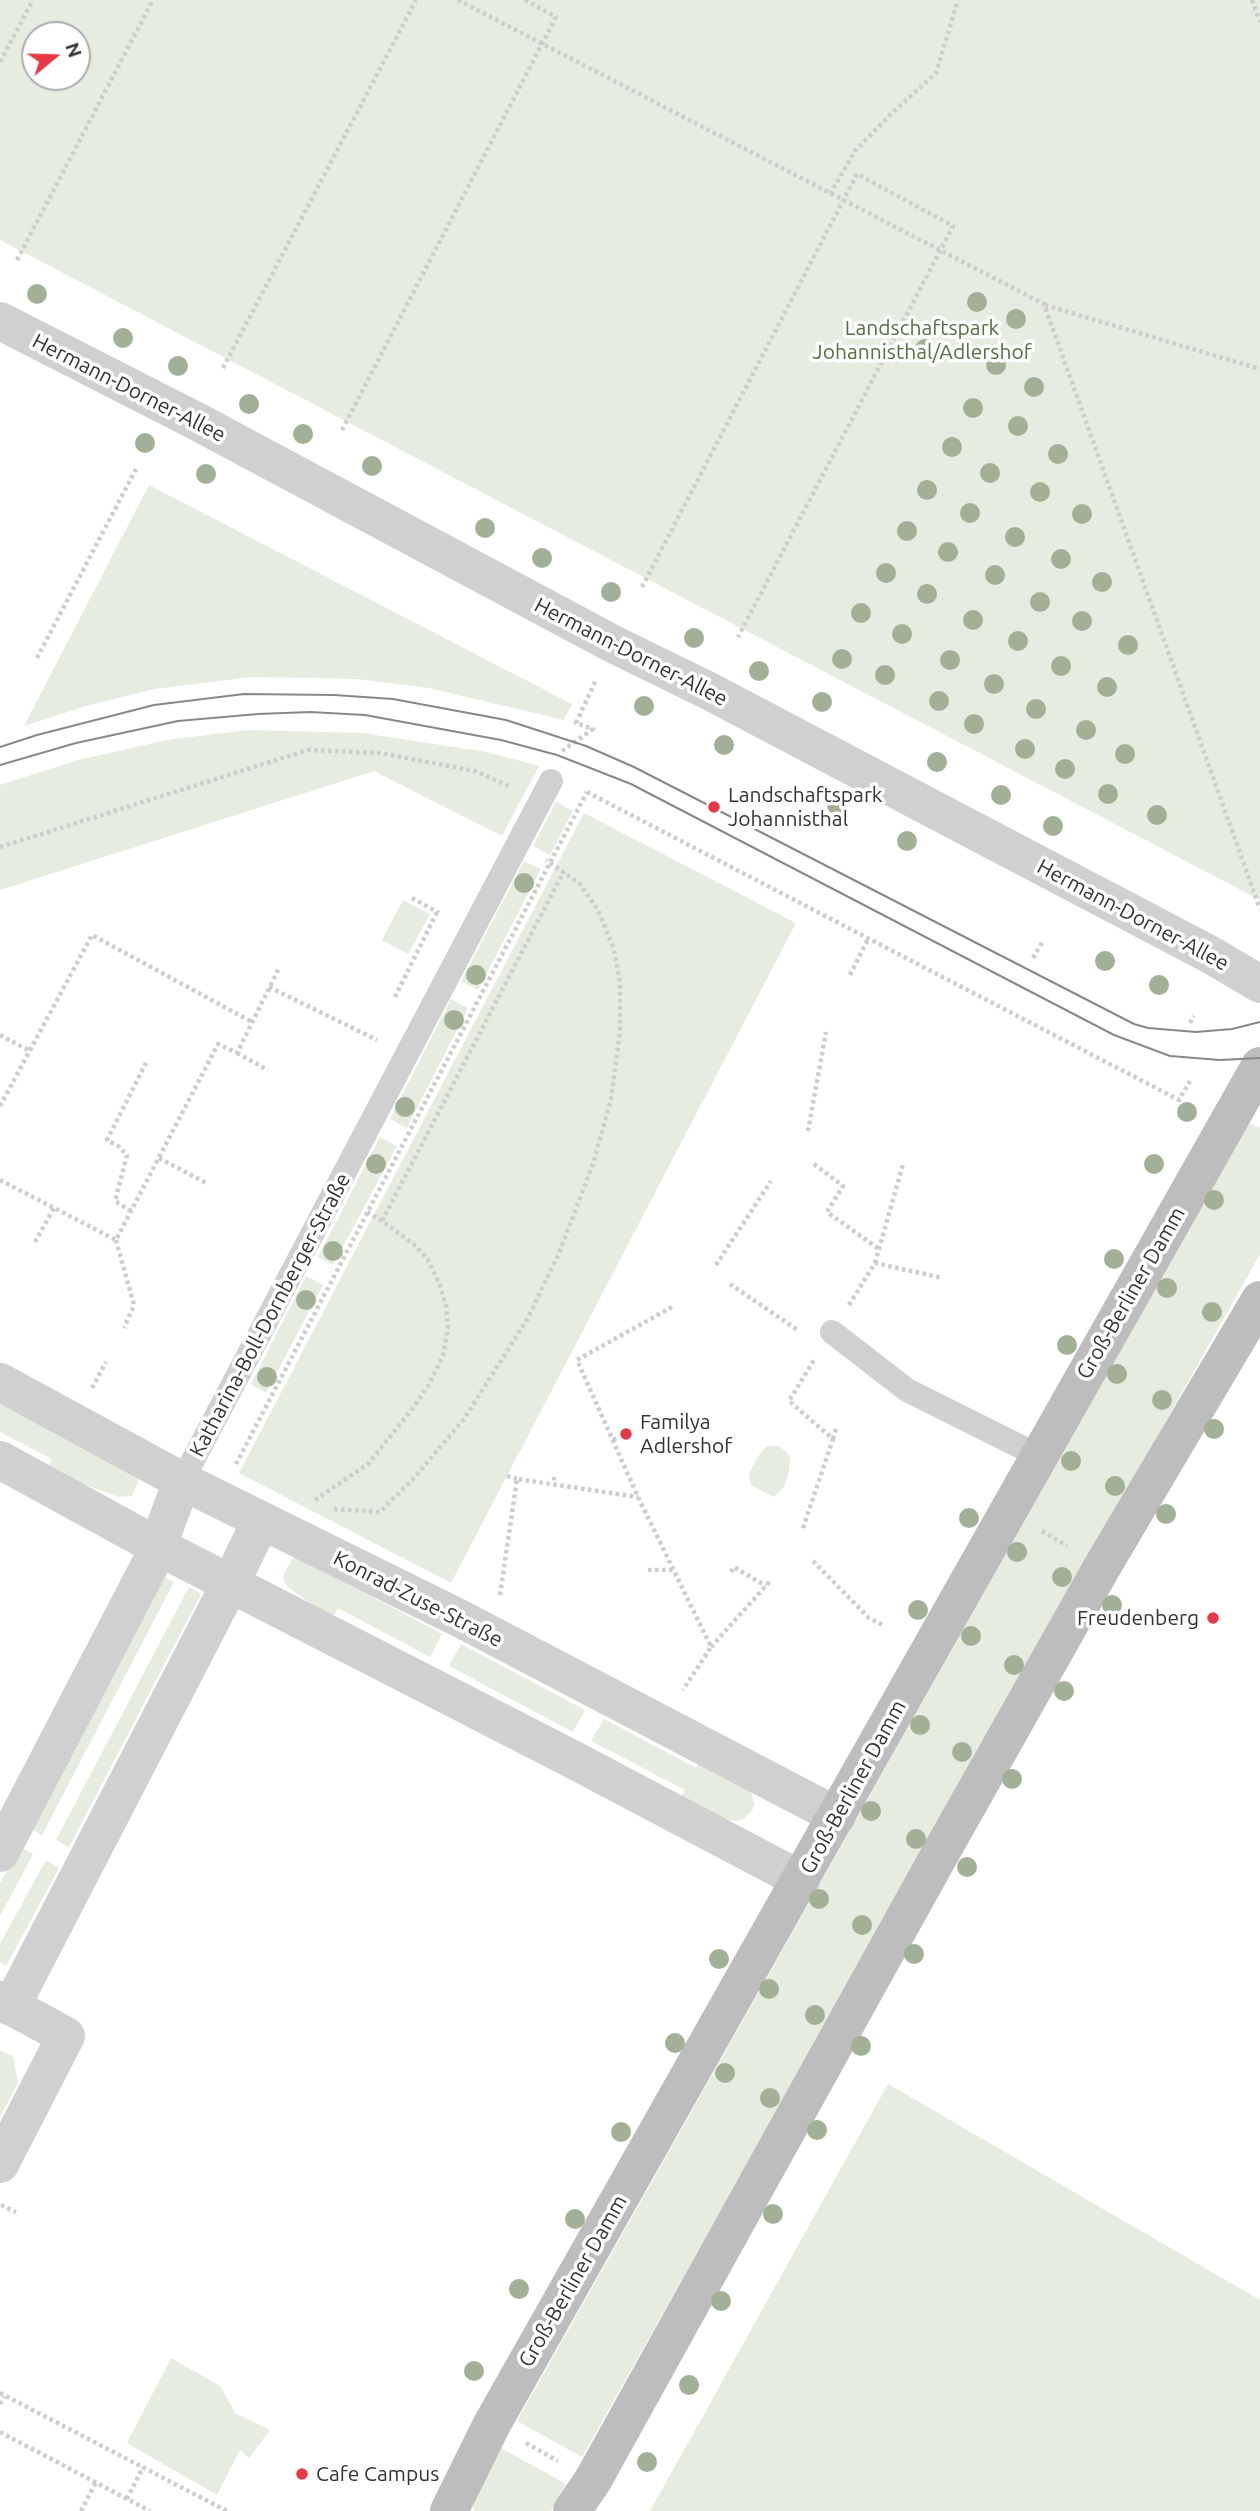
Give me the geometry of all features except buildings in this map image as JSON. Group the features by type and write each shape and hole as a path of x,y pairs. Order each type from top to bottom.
{"main road":[{"name":"Groß-Berliner Damm","path":"450,2511 492,2424 1260,1066"},
{"path":"572,2511 593,2480 1095,1579 1260,1300"}],"street":[{"name":"Hermann-Dorner-Allee","path":"0,321 196,421 589,632 945,815 1211,955 1260,984"},
{"name":"Konrad-Zuse-Straße","path":"0,1382 182,1481 461,1619 837,1816"},
{"path":"0,1461 159,1547 582,1764 801,1880"},
{"name":"Katharina-Boll-Dornberger-Straße","path":"0,1853 159,1547 182,1481"},
{"path":"0,2164 66,2036 6,2003 261,1521"}],"lane":[{"name":"Katharina-Boll-Dornberger-Straße","path":"182,1481 551,781"},
{"path":"827,1339 907,1390 1039,1456"}],"path":[{"path":"0,62 33,0"},
{"path":"17,260 153,0"},
{"path":"223,368 416,0"},
{"path":"458,0 1044,304 1260,369"},
{"path":"342,430 556,17 525,0"},
{"path":"830,194 855,152 936,73 958,0"},
{"path":"1252,0 1260,22"},
{"path":"642,587 857,174 953,226 737,637"},
{"path":"1044,304 1260,909"},
{"path":"37,658 136,469"},
{"path":"557,755 593,729 576,723 585,702"},
{"path":"0,847 308,750 380,753 462,768 518,790"},
{"path":"578,789 673,835 1179,1100 1190,1081"},
{"path":"236,1465 587,792"},
{"path":"330,1509 380,1512 414,1478 464,1419 528,1318 559,1252 593,1164 611,1100 620,1032 620,982 614,950 598,910 579,883 551,863"},
{"path":"382,1221 564,871"},
{"path":"392,1004 437,912 412,898"},
{"path":"0,1106 92,936 252,1022"},
{"path":"850,975 868,939"},
{"path":"1033,958 1043,942"},
{"path":"237,1053 279,968"},
{"path":"269,987 375,1039 380,1027"},
{"path":"1190,1023 1194,1016"},
{"path":"808,1131 826,1032"},
{"path":"0,1035 30,1051"},
{"path":"124,1328 134,1306 116,1240 218,1044 268,1070"},
{"path":"131,1211 115,1201 127,1155 107,1140 146,1063"},
{"path":"159,1158 208,1184"},
{"path":"814,1164 843,1186 827,1212 879,1249"},
{"path":"833,1439 789,1401 875,1263 904,1164"},
{"path":"0,1180 116,1240"},
{"path":"716,1265 771,1181"},
{"path":"35,1242 54,1208"},
{"path":"305,1507 368,1464 414,1407 429,1385 443,1356 448,1328 446,1305 428,1260 416,1246 367,1212"},
{"path":"875,1263 943,1278"},
{"path":"730,1284 827,1339"},
{"path":"672,1307 577,1360 638,1497 712,1647"},
{"path":"91,1391 106,1362"},
{"path":"803,1528 836,1429"},
{"path":"613,1440 626,1434"},
{"path":"507,1476 638,1497"},
{"path":"554,1477 554,1484"},
{"path":"499,1603 517,1479"},
{"path":"1035,1527 1077,1553"},
{"path":"813,1561 869,1618 883,1625"},
{"path":"731,1572 734,1567 766,1586"},
{"path":"648,1570 674,1570"},
{"path":"677,1698 712,1647 771,1580"},
{"path":"0,2205 16,2212"},
{"path":"0,2404 2,2395 227,2511"},
{"path":"0,2432 150,2511"},
{"path":"521,2440 564,2464"},
{"path":"127,2499 143,2468"},
{"path":"81,2511 96,2482"}],"green space":[{"name":"Landschaftspark Johannisthal/Adlershof","path":"0,0 1260,0 1260,900 0,240"},
{"path":"149,485 572,704 564,720 429,688 357,679 252,677 155,689 86,706 24,726"},
{"path":"249,730 362,733 487,752 539,766 502,836 374,771 0,890 0,785 78,760 167,740"},
{"path":"556,802 573,811 550,855 533,846"},
{"path":"584,813 796,923 451,1583 239,1473"},
{"path":"524,861 541,869 478,990 461,981"},
{"path":"403,900 430,914 408,954 382,940"},
{"path":"451,999 468,1008 407,1128 390,1119"},
{"path":"1249,1123 1260,1128 1260,1254 582,2457 517,2421"},
{"path":"380,1137 397,1146 333,1265 318,1257"},
{"path":"306,1276 323,1285 266,1393 251,1384"},
{"path":"0,1404 127,1467 139,1480 132,1496 119,1497 47,1471 52,1459 0,1432"},
{"path":"767,1446 780,1446 790,1456 784,1487 774,1497 751,1485 749,1474"},
{"path":"298,1557 442,1634 430,1657 338,1608 332,1619 288,1587 284,1581 284,1573 292,1559"},
{"path":"161,1575 174,1582 42,1835 29,1828"},
{"path":"189,1587 201,1594 69,1847 56,1840"},
{"path":"461,1644 585,1710 573,1732 449,1666"},
{"path":"604,1719 696,1768 702,1757 750,1790 755,1804 752,1811 742,1820 733,1821 706,1814 680,1800 685,1790 591,1741"},
{"path":"20,1847 33,1854 0,1916 0,1883"},
{"path":"46,1860 59,1868 6,1966 0,1962 0,1944"},
{"path":"0,2050 13,2056 18,2083 0,2117"},
{"path":"888,2084 1260,2300 1260,2511 650,2511"},
{"path":"171,2358 220,2386 236,2414 270,2430 249,2458 240,2450 217,2495 127,2443"},
{"path":"501,2448 566,2484 551,2511 474,2511 473,2501"}],"tram line":[{"path":"0,747 154,705 244,694 393,699 506,720 586,746 634,767 1134,1024 1148,1028 1196,1032 1232,1029 1260,1022"},
{"path":"0,765 76,743 178,721 258,714 310,712 365,715 501,740 557,755 631,784 1114,1035 1170,1056 1220,1060 1260,1058"}],"place":[{"name":"Landschaftspark Johannisthal","path":"714,807"},
{"name":"Familya Adlershof","path":"626,1434"},
{"name":"Freudenberg","path":"1213,1618"},
{"name":"Cafe Campus","path":"302,2474"}]}
